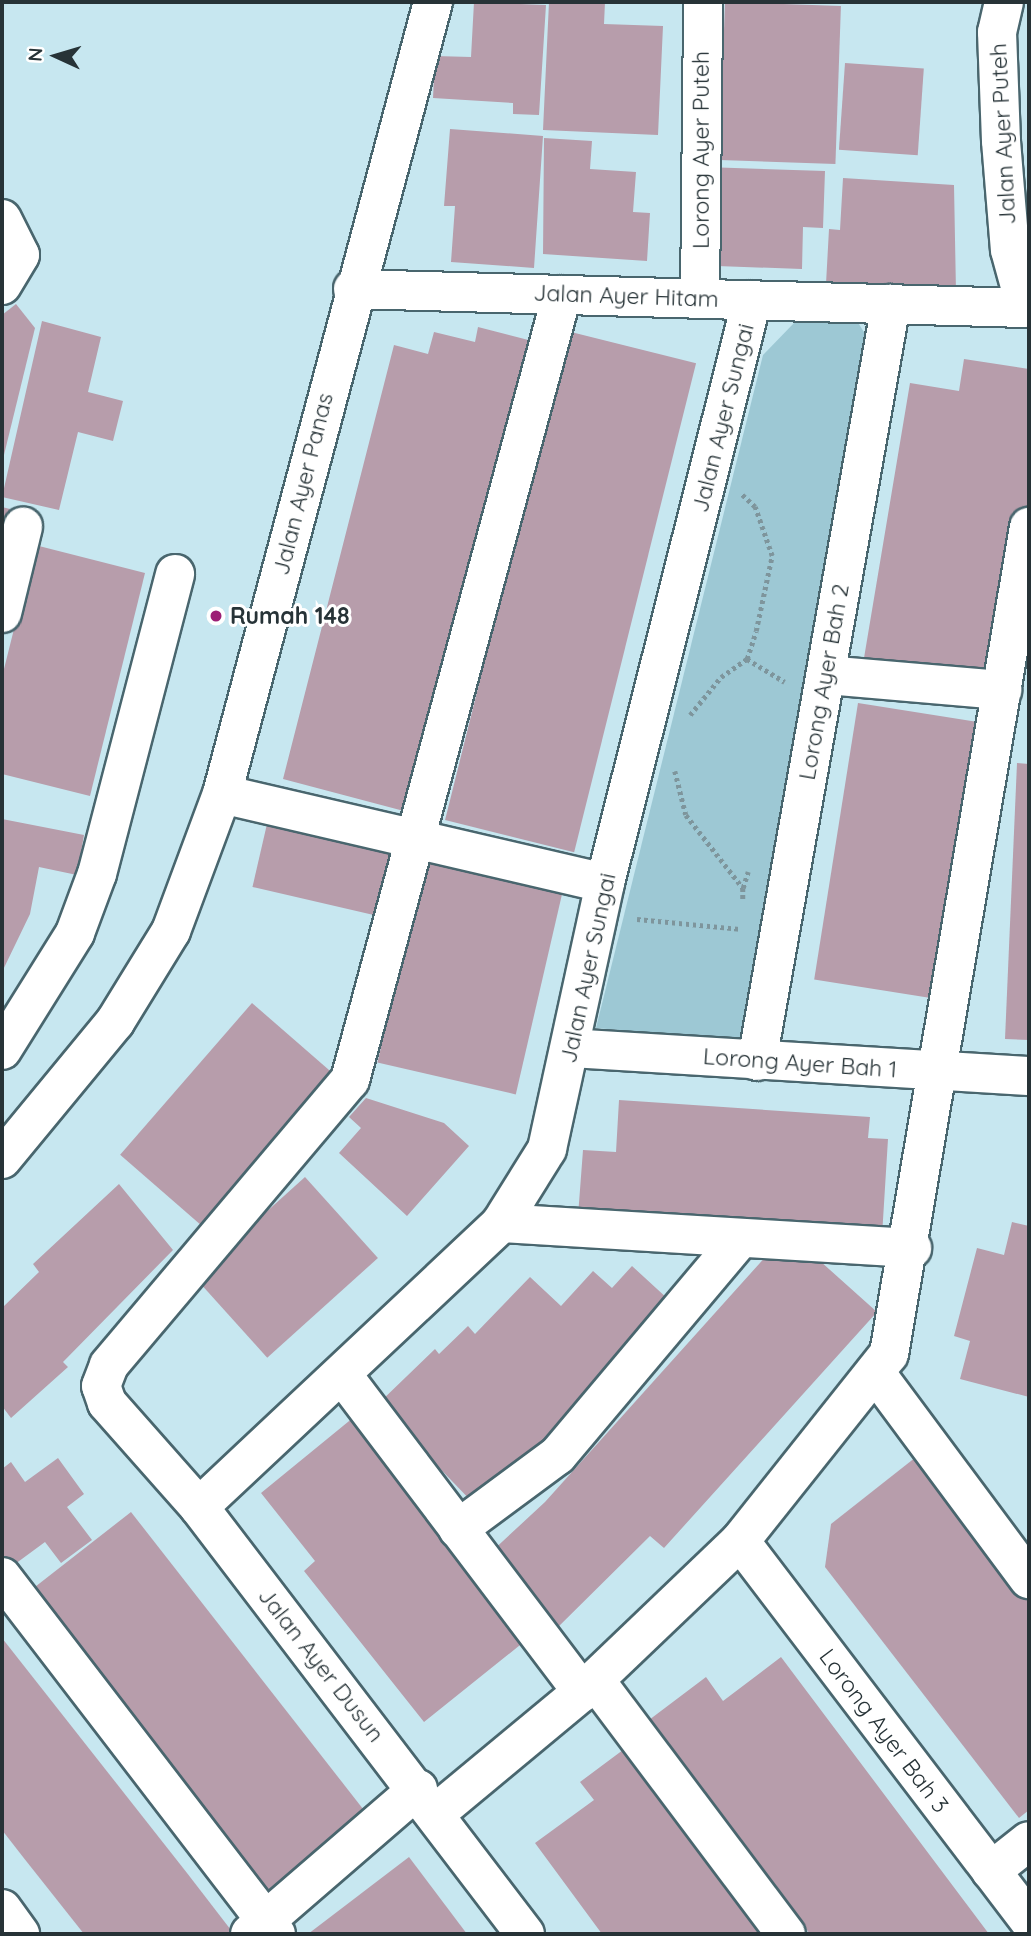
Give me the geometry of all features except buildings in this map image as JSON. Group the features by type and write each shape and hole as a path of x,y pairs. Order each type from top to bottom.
{"street":[{"name":"Jalan Ayer Panas","path":"2,1159 115,1022 171,931 222,794 353,289 433,2"},
{"name":"Lorong Ayer Puteh","path":"700,298 703,2"},
{"name":"Jalan Ayer Puteh","path":"1004,2 997,32 1019,251 1028,309"},
{"path":"2,285 20,255 7,226"},
{"name":"Jalan Ayer Hitam","path":"353,289 1028,309"},
{"path":"419,840 562,295"},
{"name":"Jalan Ayer Sungai","path":"199,1507 344,1377 501,1223 547,1149 602,899 752,300"},
{"name":"Lorong Ayer Bah 2","path":"757,1061 891,304"},
{"path":"2,613 23,527"},
{"path":"2,1577 264,1930 427,1801 589,1686 740,1541 889,1354 912,1248 937,1073 1029,527"},
{"path":"2,1050 75,933 97,874 175,574"},
{"path":"825,675 1002,690"},
{"path":"222,794 419,840 602,899"},
{"name":"Jalan Ayer Dusun","path":"419,840 349,1080 109,1365 101,1386 107,1404 199,1507 427,1801 525,1934"},
{"name":"Lorong Ayer Bah 1","path":"570,1048 937,1073 1029,1076"},
{"path":"501,1223 738,1241 912,1248"},
{"path":"458,1530 558,1455 738,1241"},
{"path":"875,1372 1029,1579"},
{"path":"344,1377 458,1530 589,1686 786,1934"},
{"name":"Lorong Ayer Bah 3","path":"740,1541 1029,1921"},
{"path":"991,1871 1029,1842"},
{"path":"2,1909 20,1934"}],"path":[{"path":"685,730 721,677 747,659 772,556 755,507 731,485 707,480"},
{"path":"602,899 744,930 743,888 686,815 675,769 678,756"}],"shaded area":[{"path":"829,317 857,321 867,337 742,1041 596,1028 763,355 795,322"}],"place":[{"name":"Rumah 148","path":"216,616"}]}
